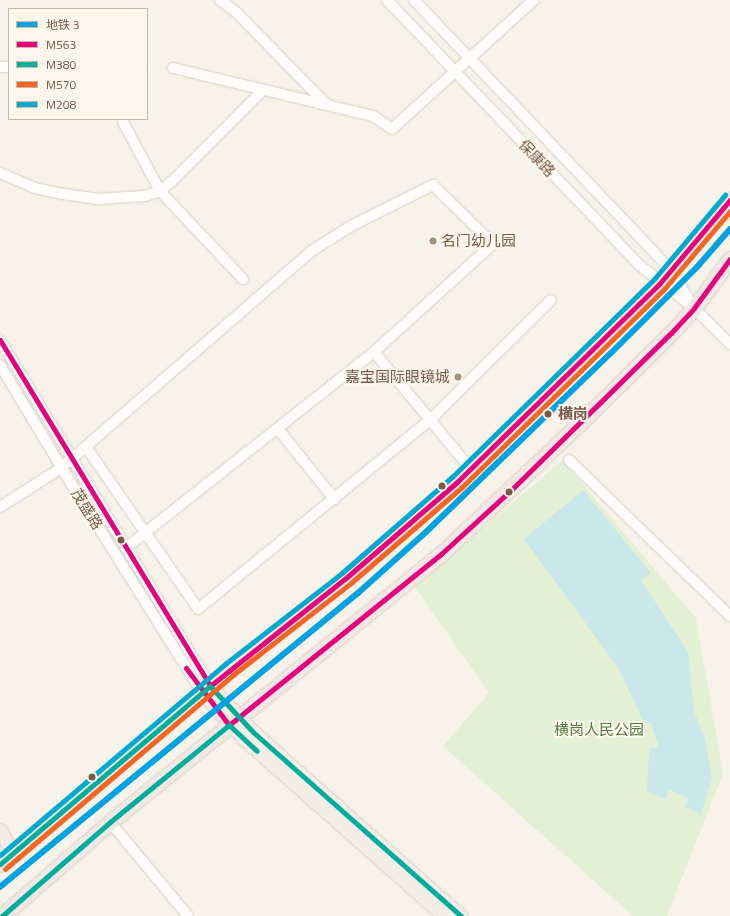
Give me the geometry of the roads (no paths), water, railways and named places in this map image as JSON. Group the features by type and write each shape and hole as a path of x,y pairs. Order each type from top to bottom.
{"highway":[{"path":"5,857 206,689 347,577 470,468 660,283 730,200"},
{"path":"3,916 110,822 441,554 577,426 694,308 730,259"}],"main road":[{"path":"206,689 233,721 444,916"},
{"path":"233,721 461,916"},
{"path":"0,830 5,857"}],"street":[{"path":"220,0 237,13 327,105"},
{"name":"保康路","path":"387,0 638,264 660,283 694,308 730,344"},
{"name":"保康路","path":"414,0 671,271 694,308"},
{"path":"173,68 373,116 392,129 456,73 534,0"},
{"path":"0,173 35,188 97,199 145,196 160,191 263,90"},
{"path":"123,122 160,191 243,279"},
{"path":"0,507 62,468 310,252 358,223 433,185 493,244 374,352 126,548"},
{"path":"86,447 144,535 198,609 430,420 551,300"},
{"name":"茂盛路","path":"0,340 126,548 206,689"},
{"path":"374,352 470,468"},
{"name":"茂盛路","path":"0,365 62,468 206,689"},
{"path":"278,429 334,499"},
{"path":"568,460 730,616"},
{"path":"110,822 188,916"}],"water":[{"path":"583,490 651,573 641,580 688,652 694,711 704,736 712,778 701,814 685,807 688,798 669,790 666,799 647,792 649,749 659,747 651,723 644,723 619,669 524,539"}],"metro line":[{"name":"3","path":"0,887 358,593 426,532 610,354 698,266 730,229"}],"place":[{"name":"名门幼儿园","path":"433,241"},
{"name":"嘉宝国际眼镜城","path":"458,377"},
{"name":"横岗","path":"548,414"}],"park label":[{"name":"横岗人民公园","path":"599,730"}]}
